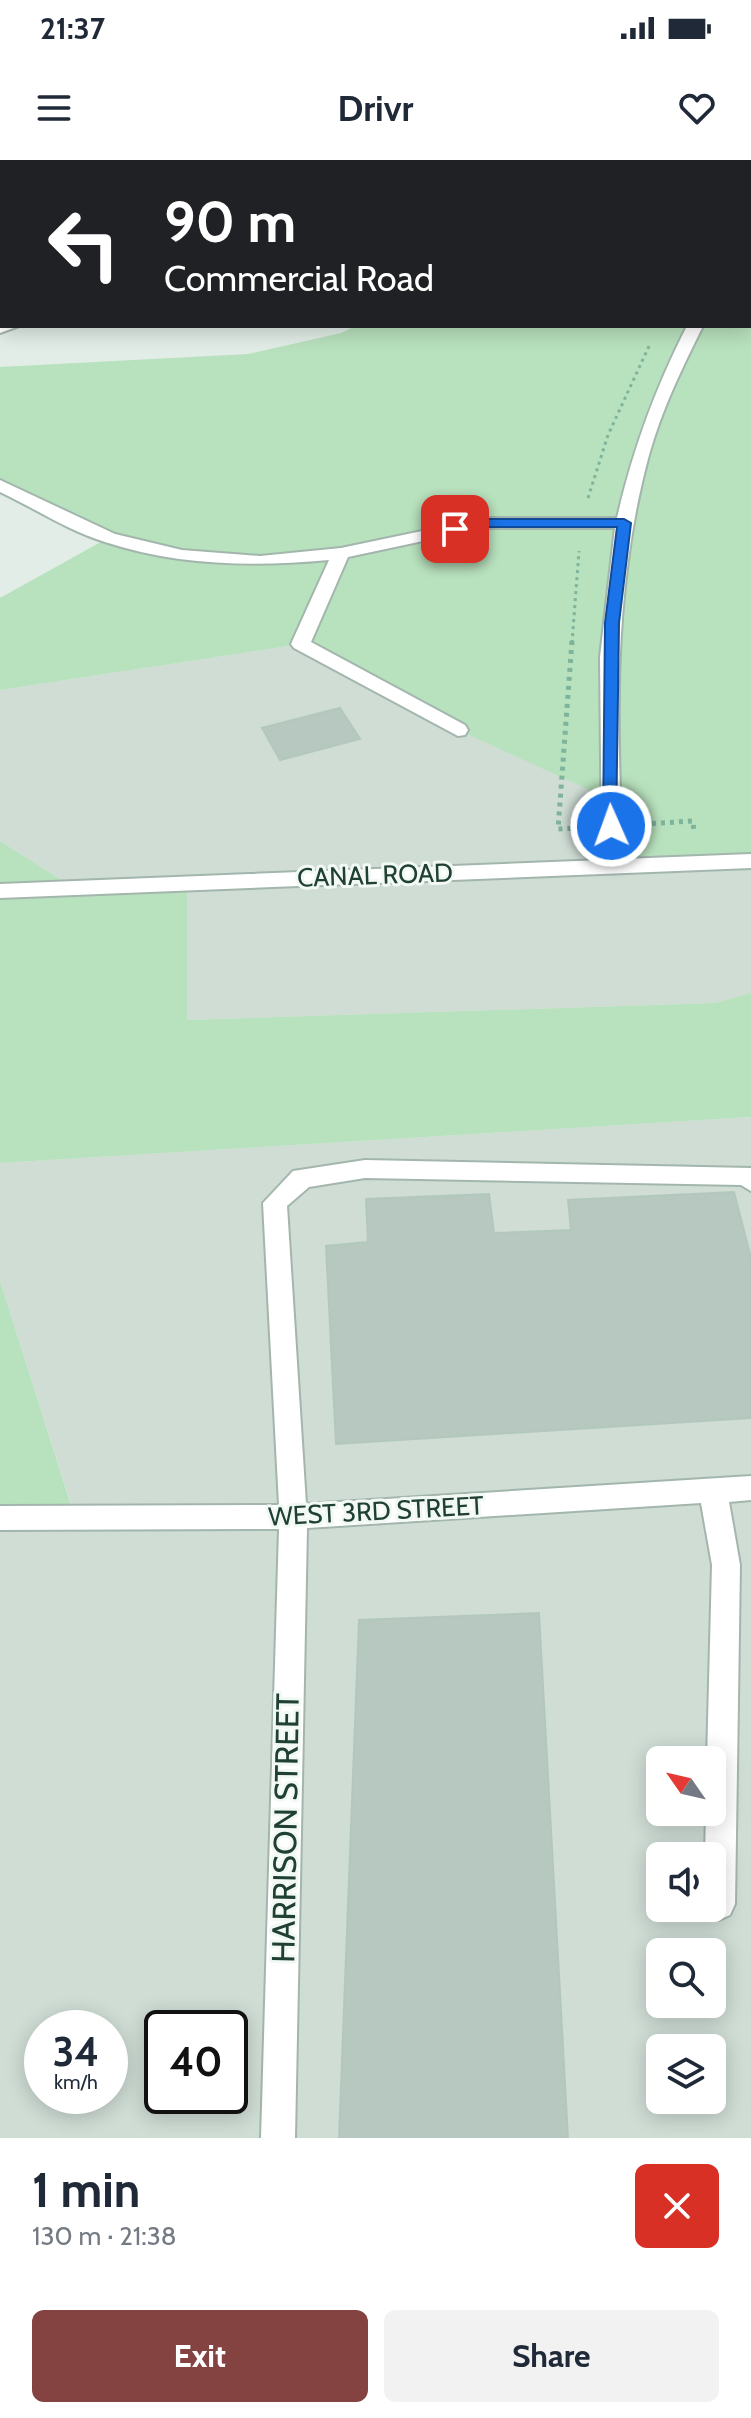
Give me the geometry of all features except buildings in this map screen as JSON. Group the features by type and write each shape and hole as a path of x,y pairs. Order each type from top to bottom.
{"street":[{"path":"613,865 609,747 612,623 624,523 650,425 672,369 694,328"},
{"path":"0,485 109,538 182,555 260,561 341,553 484,523 624,523"},
{"path":"341,553 301,644 458,730"},
{"name":"CANAL ROAD","path":"0,891 751,861"},
{"name":"HARRISON STREET","path":"278,2138 293,1517 275,1203 302,1178 365,1169 747,1176 751,1181"},
{"name":"WEST 3RD STREET","path":"0,1518 293,1517 751,1488"},
{"path":"713,1491 726,1565 720,1842"}],"path":[{"path":"591,489 608,435 654,337"},
{"path":"558,829 578,557"}],"shaded area":[{"path":"301,644 458,730 751,861 751,993 715,1003 186,1020 74,888 0,841 0,690"},
{"path":"751,1117 751,2138 0,2138 0,1518 75,1517 0,1281 0,1163"}],"green space":[{"path":"351,328 751,328 751,861 613,865 609,799 458,730 301,644 0,690 0,598 108,538 0,485 0,367 248,354 341,333"},
{"path":"0,841 74,888 187,883 187,1020 715,1003 751,993 751,1117 0,1163"},
{"path":"0,1281 75,1518 0,1518"}],"route":[{"path":"455,529 484,523 624,523 612,623 611,826"}]}
